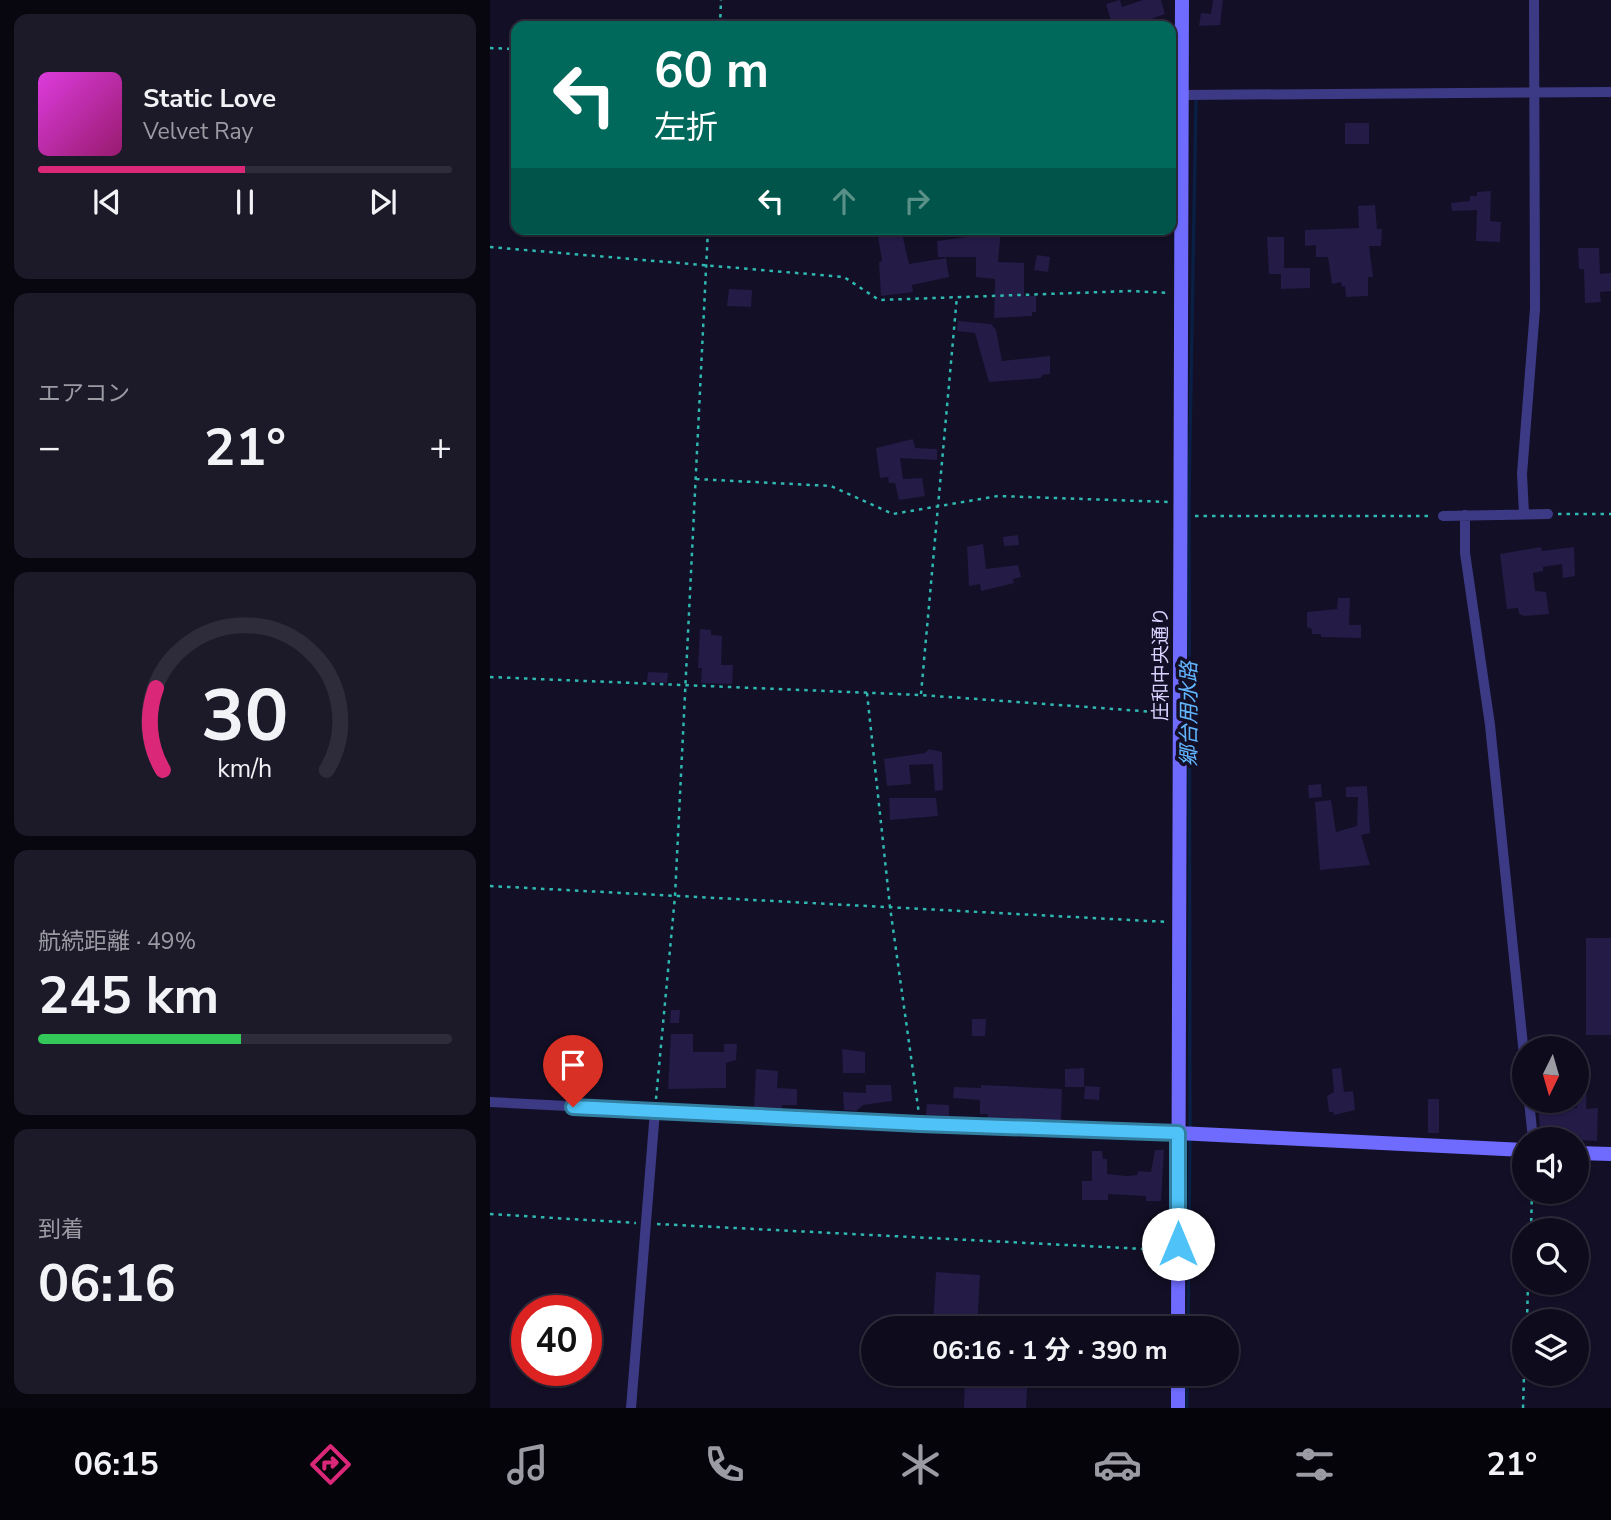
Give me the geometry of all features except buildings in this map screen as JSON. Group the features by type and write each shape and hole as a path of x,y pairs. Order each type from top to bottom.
{"street":[{"name":"庄和中央通り","path":"1178,1316 1182,0"},
{"path":"1524,514 1522,474 1535,309 1534,0"},
{"path":"1182,95 1611,92"},
{"path":"1443,516 1548,514"},
{"path":"1465,515 1465,553 1490,724 1522,1036"},
{"path":"490,1102 1512,1149"},
{"path":"631,1408 655,1111"},
{"path":"1589,1153 1611,1154"},
{"path":"1178,1386 1178,1408"}],"path":[{"path":"720,21 721,0"},
{"path":"490,48 511,49"},
{"path":"655,1111 675,896 708,235"},
{"path":"490,247 844,277 879,300 1130,291 1180,293"},
{"path":"921,695 957,296"},
{"path":"696,479 831,486 893,514 998,496 1180,510 1443,516"},
{"path":"1548,514 1611,514"},
{"path":"490,677 867,692 1179,713"},
{"path":"867,692 890,907 920,1124"},
{"path":"490,886 1178,923"},
{"path":"490,1213 1164,1250"},
{"path":"1523,1408 1524,1386"}],"waterway":[{"name":"郷台用水路","path":"1190,1130 1189,495 1196,99"},
{"name":"郷台用水路","path":"1188,1316 1190,1138"},
{"name":"郷台用水路","path":"1187,1386 1187,1408"}],"route":[{"path":"573,1107 1178,1133 1178,1244"}]}
